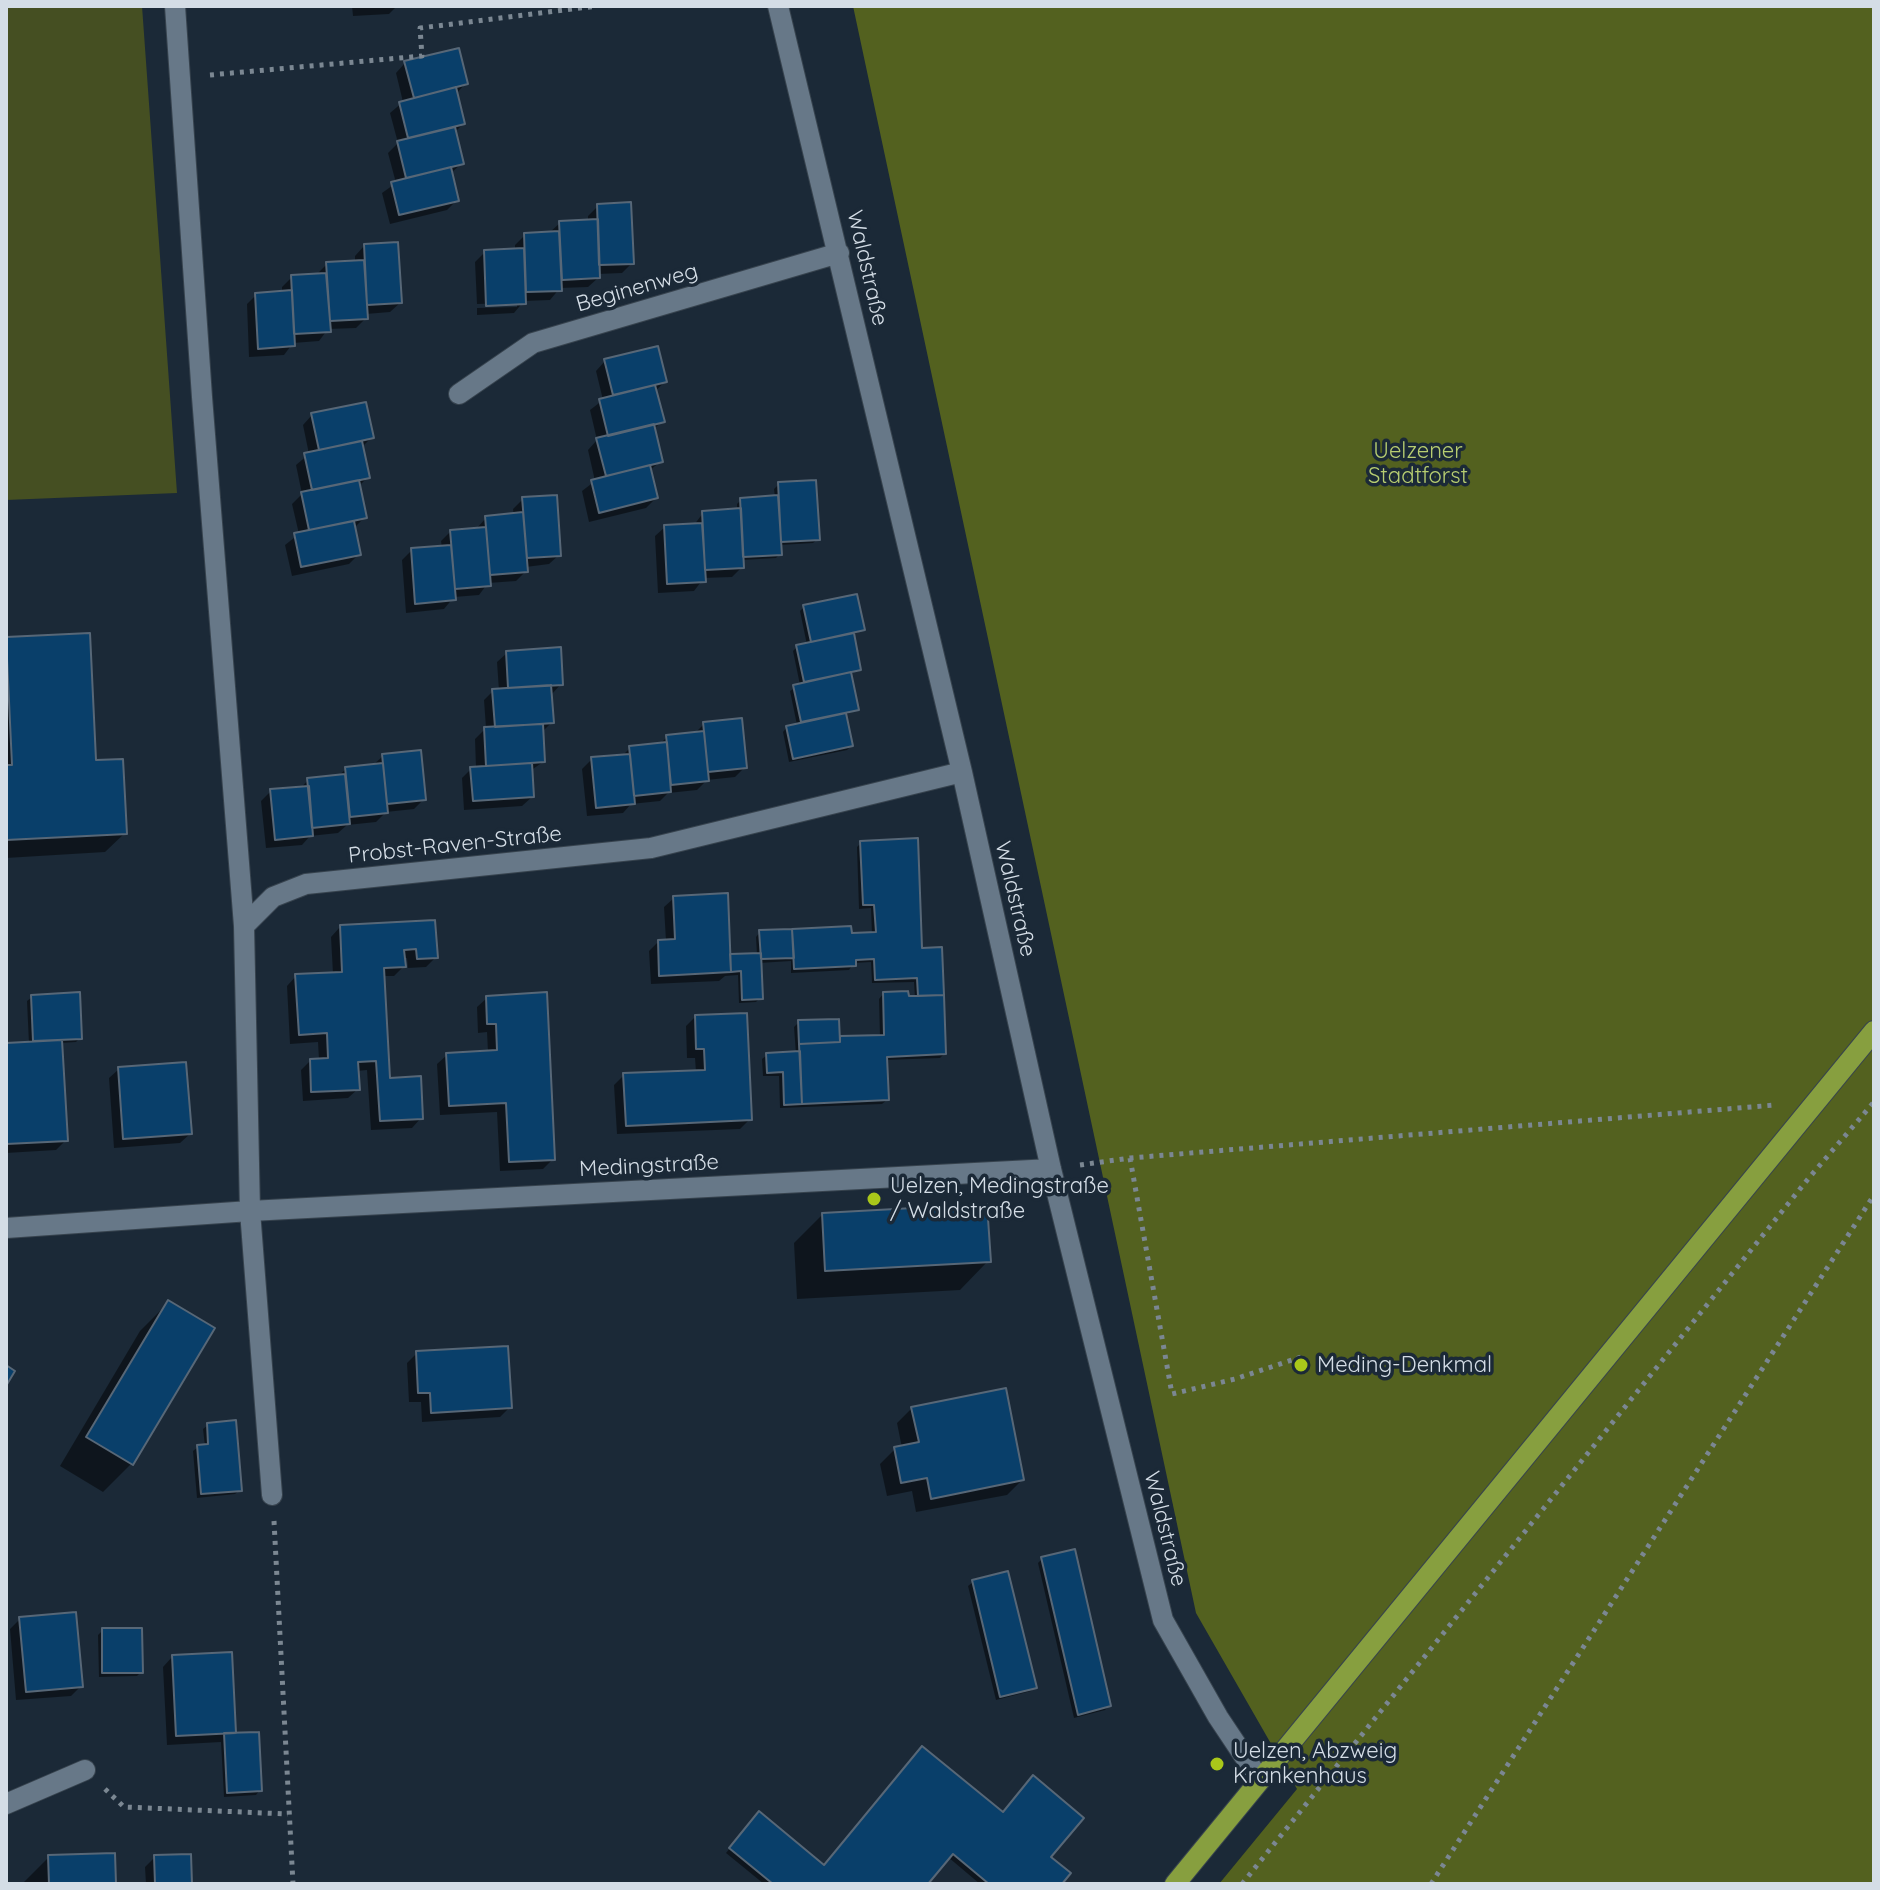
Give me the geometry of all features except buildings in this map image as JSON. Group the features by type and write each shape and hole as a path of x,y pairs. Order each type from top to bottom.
{"main road":[{"path":"1175,1884 1874,1031"}],"street":[{"path":"175,6 244,926 250,1211 272,1495"},
{"name":"Waldstraße","path":"778,6 962,772 1051,1169 1163,1620 1218,1717 1260,1780"},
{"name":"Beginenweg","path":"459,394 533,343 839,253"},
{"name":"Probst-Raven-Straße","path":"244,926 273,897 306,884 651,848 962,772"},
{"name":"Medingstraße","path":"6,1228 250,1211 1051,1169"},
{"path":"6,1804 85,1770"}],"path":[{"path":"180,77 422,56 420,28 597,6"},
{"path":"1051,1169 1130,1158 1817,1101"},
{"path":"1242,1884 1808,1179 1874,1102"},
{"path":"1130,1158 1172,1394 1235,1379 1304,1356"},
{"path":"1431,1884 1874,1195"},
{"path":"272,1495 293,1884"},
{"path":"85,1770 124,1807 288,1814"}],"green space":[{"path":"6,6 142,6 177,493 6,500"},
{"name":"Uelzener Stadtforst","path":"853,6 1874,6 1874,1884 1219,1884 1297,1789 1196,1613"}],"place":[{"name":"Uelzen, Medingstraße / Waldstraße","path":"874,1199"},
{"name":"Meding-Denkmal","path":"1301,1365"},
{"name":"Uelzen, Abzweig Krankenhaus","path":"1217,1764"}]}
